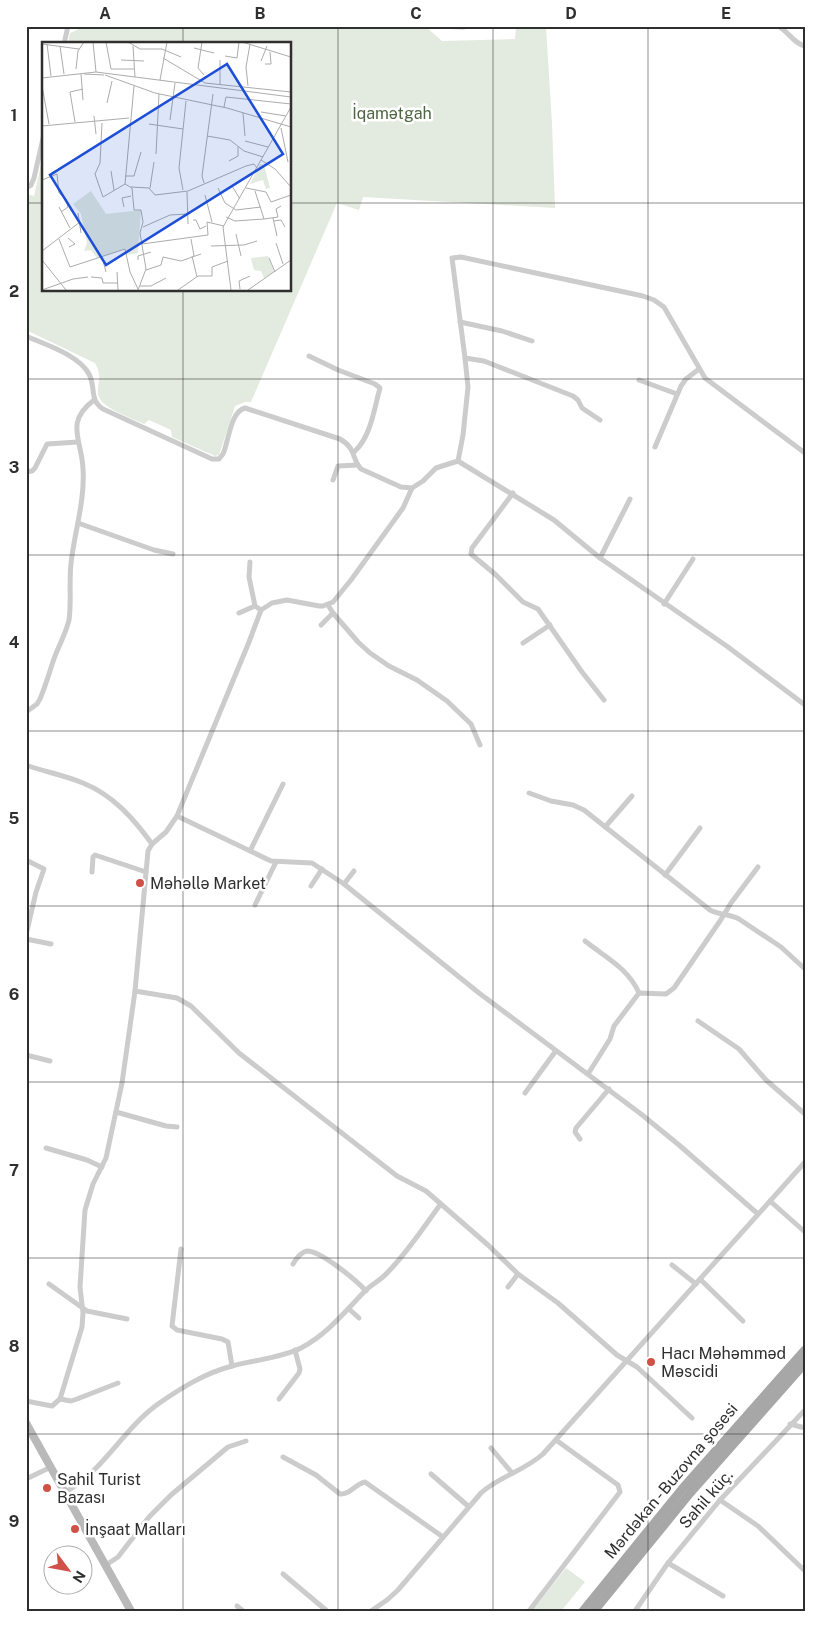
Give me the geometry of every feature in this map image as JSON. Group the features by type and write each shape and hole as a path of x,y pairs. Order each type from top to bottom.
{"main road":[{"name":"Mərdəkan - Buzovna şosesi","path":"583,1611 683,1488 805,1350"},
{"name":"Mərdəkan - Buzovna şosesi","path":"594,1611 690,1493 805,1363"}],"street":[{"path":"64,42 68,26"},
{"path":"434,26 464,26"},
{"path":"778,26 799,45 805,46"},
{"path":"26,188 31,185 34,178 42,143"},
{"path":"458,461 467,398 465,358 452,258 461,257 644,296 654,300 664,307 705,378 805,453"},
{"path":"460,322 502,331 532,341"},
{"path":"26,336 72,357 82,364 91,379 94,400 99,407 212,459 219,459 223,454 234,417 238,410 245,408 340,439 350,446 358,465 370,474 401,487 412,488"},
{"path":"309,356 338,370 375,384 380,388 368,429 362,442 354,452"},
{"path":"465,358 484,362 573,396 578,400 582,408 600,420"},
{"path":"655,447 677,394 686,379 699,369"},
{"path":"639,380 677,394"},
{"path":"26,712 37,704 40,699 55,655 67,630 70,607 71,562 78,523 84,469 78,442 79,416 84,408 94,400"},
{"path":"26,472 32,471 35,468 47,444 78,442"},
{"path":"60,1400 80,1338 83,1319 80,1287 84,1215 90,1193 108,1149 116,1112 135,991 148,851 152,844 166,832 178,816 250,642 261,610 272,603 287,600 319,606 328,605 338,596 367,560 403,508 412,488 423,481 436,468 458,461 554,520 600,558 728,647 805,705"},
{"path":"333,480 338,466 358,465"},
{"path":"513,494 472,548 471,554 496,575 523,602 538,609 604,700"},
{"path":"600,558 630,499"},
{"path":"78,523 154,550 173,554"},
{"path":"664,604 693,558"},
{"path":"250,562 249,577 255,606 261,610"},
{"path":"328,605 358,642 370,653 389,666 417,680 447,701 471,724 480,746"},
{"path":"239,613 255,606"},
{"path":"320,625 333,613"},
{"path":"523,643 550,625"},
{"path":"26,765 73,779 96,789 125,811 152,844"},
{"path":"250,851 283,784"},
{"path":"529,793 551,801 579,807 710,910 734,917 781,947 805,969"},
{"path":"605,827 632,796"},
{"path":"178,816 265,859 276,862 308,862 344,884 555,1052 609,1089 679,1144 758,1214"},
{"path":"665,876 700,828"},
{"path":"92,872 93,857 95,855 146,872"},
{"path":"26,860 42,867 44,872 36,892 26,935"},
{"path":"255,905 276,862"},
{"path":"639,992 666,994 674,988 758,867"},
{"path":"312,886 322,869"},
{"path":"344,884 354,871"},
{"path":"26,939 51,944"},
{"path":"585,941 626,972 639,992"},
{"path":"135,991 177,998 191,1006 239,1054 397,1176 423,1189 518,1274 552,1299 606,1346 636,1367 692,1418"},
{"path":"588,1074 610,1039 614,1026 639,992"},
{"path":"698,1021 739,1049 766,1080 805,1114"},
{"path":"525,1093 555,1052"},
{"path":"26,1055 50,1061"},
{"path":"580,1139 575,1132 576,1128 609,1089"},
{"path":"116,1112 166,1126 178,1127"},
{"path":"46,1148 87,1160 102,1167"},
{"path":"371,1611 392,1596 468,1506 493,1483 537,1459 556,1440 805,1162"},
{"path":"770,1201 805,1232"},
{"path":"65,1492 80,1482 136,1422 157,1405 194,1382 232,1366 295,1350 313,1340 349,1310 366,1291 388,1273 440,1205"},
{"path":"181,1249 172,1326 177,1330 222,1339 228,1342 232,1366"},
{"path":"293,1264 302,1253 307,1251 313,1253 338,1266 355,1279 366,1291"},
{"path":"672,1265 696,1284"},
{"path":"508,1287 518,1274"},
{"path":"700,1279 743,1321"},
{"path":"49,1284 82,1308 127,1319"},
{"path":"349,1310 359,1318"},
{"path":"279,1399 299,1373 300,1369 295,1350"},
{"path":"26,1402 52,1406 60,1400 77,1399 118,1383"},
{"name":"Sahil küç.","path":"635,1611 668,1563 720,1500 805,1410"},
{"path":"26,1423 131,1611"},
{"path":"790,1424 805,1428"},
{"path":"529,1611 620,1492 618,1485 556,1440"},
{"path":"106,1565 118,1557 149,1517 171,1495 228,1447 246,1441"},
{"path":"491,1448 512,1473"},
{"path":"283,1457 316,1475 340,1494 348,1493 357,1485 365,1482 442,1537"},
{"path":"26,1479 51,1467"},
{"path":"431,1474 468,1506"},
{"path":"720,1500 758,1526 805,1571"},
{"path":"668,1563 723,1596"},
{"path":"283,1574 328,1611"},
{"path":"237,1606 243,1611"}],"green space":[{"name":"İqamətgah","path":"80,26 425,26 442,41 515,39 516,28 546,28 555,208 363,197 359,210 337,203 251,402 235,406 219,455 215,456 172,437 171,430 149,420 144,424 104,404 98,394 99,376 95,363 26,330 26,194 34,196 42,160 42,291 291,291 291,42 68,42 70,33 79,29"},
{"path":"566,1568 585,1582 561,1611 532,1611"}],"place":[{"name":"Məhəllə Market","path":"140,883"},
{"name":"Hacı Məhəmməd Məscidi","path":"651,1362"},
{"name":"Sahil Turist Bazası","path":"47,1488"},
{"name":"İnşaat Malları","path":"75,1529"}]}
